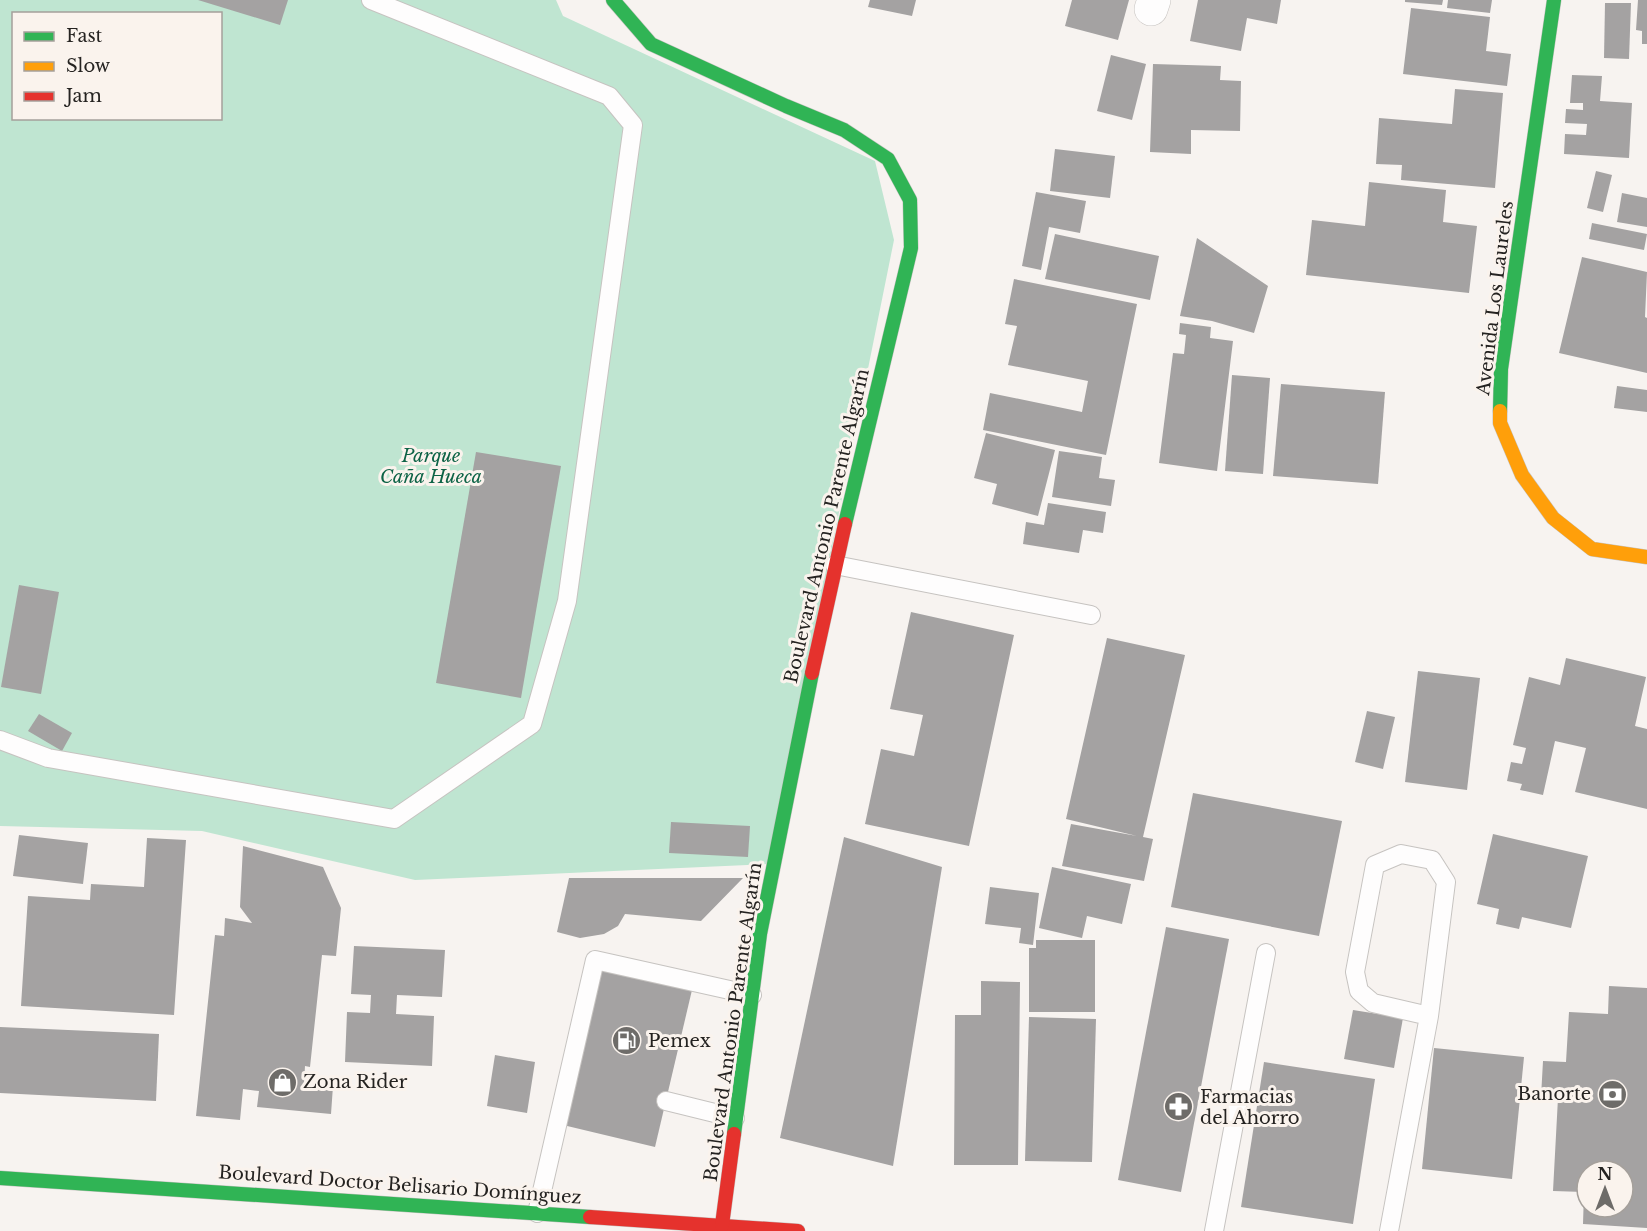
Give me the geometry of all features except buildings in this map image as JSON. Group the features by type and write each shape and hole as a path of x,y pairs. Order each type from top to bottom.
{"main road":[{"name":"Boulevard Antonio Parente Algarín","path":"613,0 651,44 844,130 888,159 910,200 911,248 870,413 819,636 760,934 722,1225"},
{"name":"Avenida Los Laureles","path":"1554,0 1501,369 1500,423 1522,475 1553,518 1592,549 1647,557"},
{"name":"Boulevard Doctor Belisario Domínguez","path":"0,1178 798,1231"}],"lane":[{"path":"0,740 48,758 394,819 532,724 567,601 633,126 609,96 371,0"},
{"path":"835,565 1090,615"},
{"path":"1389,1231 1429,1016 1446,882 1432,860 1401,854 1375,865 1355,972 1359,992 1373,1003 1429,1016"},
{"path":"1214,1231 1266,953"},
{"path":"537,1213 571,1077 595,960 752,995"},
{"path":"666,1101 735,1118"}],"green space":[{"name":"Parque Caña Hueca","path":"0,0 556,0 563,16 875,161 894,240 768,864 415,880 202,831 0,826"}],"traffic: fast":[{"path":"613,0 651,44 844,130 888,159 910,200 911,248 845,524"},
{"path":"1500,411 1501,369 1554,0"},
{"path":"734,1134 760,934 812,673"},
{"path":"0,1178 590,1217"}],"traffic: slow":[{"path":"1500,411 1500,423 1522,475 1553,518 1592,549 1647,557"}],"traffic: jam":[{"path":"812,673 845,524"},
{"path":"722,1225 734,1134"},
{"path":"590,1217 798,1231"}],"place":[{"name":"Pemex","path":"627,1041"},
{"name":"Zona Rider","path":"282,1082"},
{"name":"Banorte","path":"1612,1094"},
{"name":"Farmacias del Ahorro","path":"1179,1107"}]}
